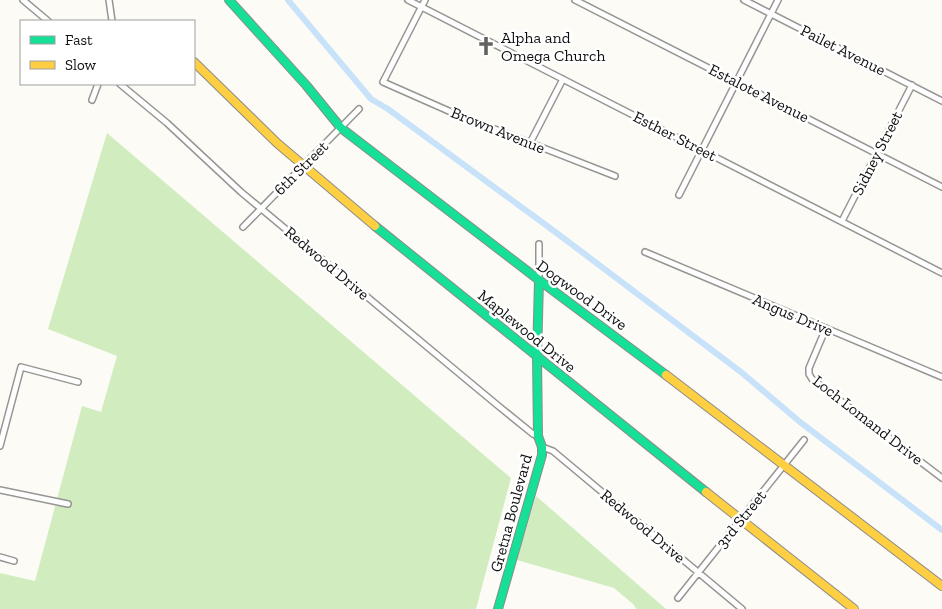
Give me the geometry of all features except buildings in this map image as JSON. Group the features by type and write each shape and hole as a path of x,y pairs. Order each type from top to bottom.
{"street":[{"path":"23,0 47,20"},
{"path":"31,7 32,0"},
{"path":"109,0 112,20"},
{"name":"Dogwood Drive","path":"229,0 306,85 341,128 942,586"},
{"name":"Esther Street","path":"408,0 942,273"},
{"path":"421,7 425,0"},
{"name":"Estalote Avenue","path":"575,0 942,187"},
{"name":"Pailet Avenue","path":"744,0 942,101"},
{"path":"679,195 778,0"},
{"name":"Brown Avenue","path":"421,7 383,82 452,112 615,176"},
{"name":"Maplewood Drive","path":"195,63 277,144 397,245 854,609"},
{"path":"530,143 563,79"},
{"path":"92,100 98,85"},
{"name":"Redwood Drive","path":"121,85 167,123 241,192 488,398 538,436"},
{"name":"Sidney Street","path":"842,221 912,85"},
{"name":"6th Street","path":"243,227 359,109"},
{"name":"Gretna Boulevard","path":"498,609 542,455 542,447 538,436 539,244"},
{"name":"Angus Drive","path":"645,252 942,377"},
{"name":"Loch Lomand Drive","path":"826,328 809,368 809,374 812,379 942,478"},
{"path":"0,446 21,367 78,382"},
{"name":"3rd Street","path":"678,598 804,440"},
{"name":"Redwood Drive","path":"542,447 553,452 742,609"},
{"path":"0,490 68,504"},
{"path":"0,557 14,562"}],"green space":[{"path":"107,133 511,478 476,609 0,609 0,573 35,581 82,406 101,412 117,356 48,329"},
{"path":"536,496 666,609 636,609 634,605 614,588 517,560"}],"waterway":[{"path":"288,0 371,99 388,109 558,234 741,372 800,422 942,530"}],"traffic: fast":[{"path":"229,0 306,85 341,128 666,375"},
{"path":"375,226 706,492"},
{"path":"498,609 542,455 542,447 538,436 539,280"}],"traffic: slow":[{"path":"195,63 277,143 375,226"},
{"path":"666,375 942,586"},
{"path":"706,492 854,609"}],"place":[{"name":"Alpha and Omega Church","path":"486,46"}]}
